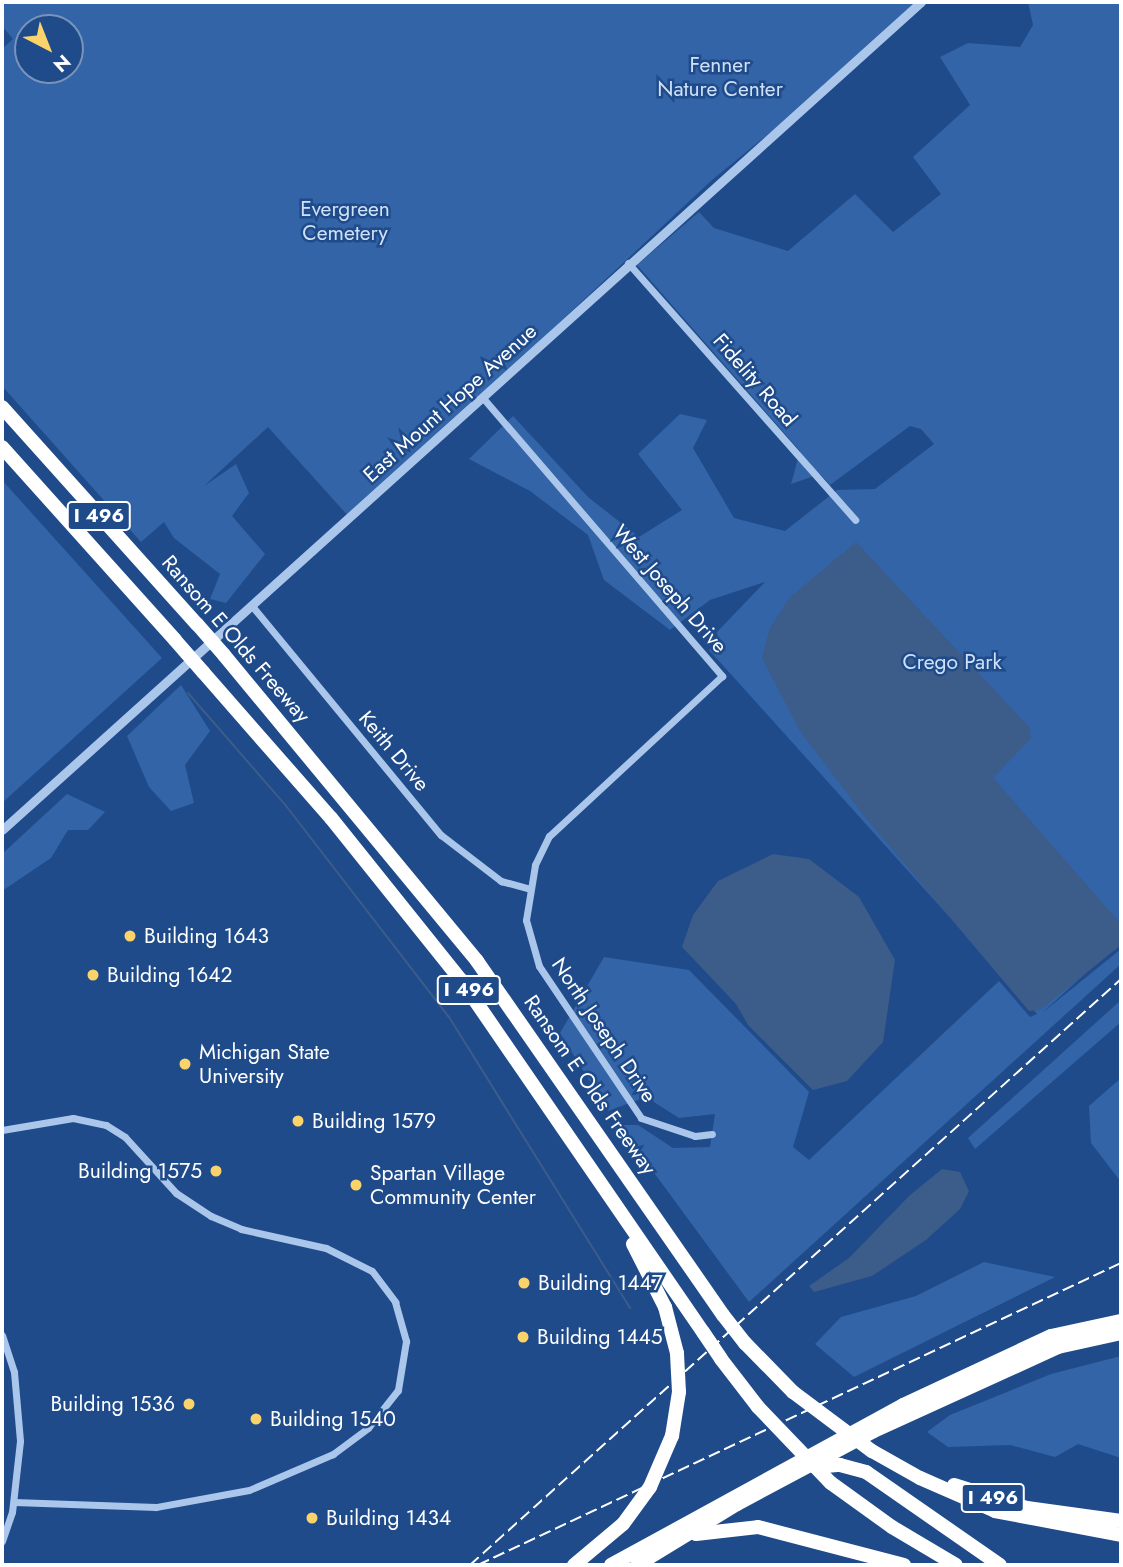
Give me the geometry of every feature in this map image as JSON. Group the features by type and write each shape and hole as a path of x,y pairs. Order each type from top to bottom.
{"highway":[{"name":"Ransom E Olds Freeway","path":"2,407 224,655 477,961 723,1315 745,1343 793,1392 872,1451 1017,1505 1121,1521"},
{"name":"I 496","path":"2,447 203,672 424,931 598,1178 721,1359 758,1407 831,1483 892,1527 956,1565"},
{"path":"574,1565 623,1524 650,1487 672,1436 679,1392 677,1353 661,1297 598,1178"},
{"path":"637,1565 684,1537 703,1518 850,1431 1016,1351 1076,1328 1121,1321"},
{"path":"611,1565 793,1473 1058,1346 1121,1333"},
{"path":"872,1451 932,1484 995,1511 1121,1535"},
{"path":"793,1473 831,1464 861,1470 1000,1565"},
{"path":"684,1537 758,1527 904,1565"}],"street":[{"name":"East Mount Hope Avenue","path":"2,830 483,398 628,263 921,2"},
{"name":"Fidelity Road","path":"628,263 855,520"},
{"name":"West Joseph Drive","path":"483,398 722,676 550,836 535,865 531,889"},
{"name":"Keith Drive","path":"252,607 441,835 501,881 531,889"},
{"name":"North Joseph Drive","path":"531,889 526,932 538,965 633,1109 641,1118 664,1129 695,1136 712,1134"},
{"path":"2,1130 73,1118 106,1125 125,1137 176,1193 211,1216 241,1228 338,1252 372,1271 395,1302 406,1341 398,1390 368,1427 332,1454 249,1490 156,1507 14,1502"},
{"path":"2,1335 11,1355 19,1406 14,1502 2,1541"}],"green space":[{"name":"Evergreen Cemetery","path":"2,2 920,2 831,83 712,180 350,518 268,427 204,486 236,464 249,493 232,516 265,554 226,603 210,599 220,574 174,538 164,522 141,542 2,386 2,49 13,39 2,26"},
{"name":"Crego Park","path":"1028,2 1121,2 1121,941 1042,1013 1121,949 1121,964 749,1302 619,1125 638,1125 673,1148 710,1147 715,1114 679,1118 646,1097 608,1111 560,1033 604,957 689,970 809,1092 793,1147 809,1160 999,981 1030,1017 1037,1014 709,650 718,642 717,632 765,582 710,600 670,630 604,580 588,535 530,491 469,459 513,416 588,497 639,537 682,510 638,454 680,414 707,420 693,448 734,518 785,531 837,490 875,489 934,444 921,429 910,426 830,485 820,474 791,484 800,451 637,265 699,212 714,228 788,251 855,194 893,232 941,194 913,157 970,105 940,57 968,43 1020,47 1033,25"},
{"path":"2,480 162,658 2,803"},
{"path":"181,685 210,731 185,765 194,803 171,811 149,787 127,736"},
{"path":"67,794 105,812 88,830 68,830 51,858 2,891 2,854"},
{"path":"1121,1000 1121,1022 975,1149 968,1138"},
{"path":"1121,1078 1121,1182 1091,1143 1089,1106"},
{"path":"984,1262 1055,1277 854,1377 815,1344 841,1317 916,1296"},
{"path":"1121,1356 1121,1458 1078,1444 1055,1457 1010,1445 948,1447 927,1432 950,1415 1051,1374"}],"shaded area":[{"path":"856,542 1029,727 1031,738 993,778 1121,924 1121,945 1040,1010 1029,1011 865,817 800,731 762,658 770,628 790,597"},
{"path":"773,854 809,859 859,897 895,960 883,1042 847,1081 813,1090 748,1025 736,1004 682,947 693,915 718,881"},
{"path":"942,1169 960,1172 969,1191 960,1209 926,1240 872,1276 814,1292 809,1286 849,1258 909,1196"}],"waterway":[{"path":"188,693 287,807 449,1017 630,1308"}],"railway":[{"path":"470,1565 1121,979"},
{"path":"478,1565 1121,1263"}],"place":[{"name":"Building 1643","path":"130,936"},
{"name":"Building 1642","path":"93,975"},
{"name":"Michigan State University","path":"185,1064"},
{"name":"Building 1579","path":"298,1121"},
{"name":"Building 1575","path":"216,1171"},
{"name":"Spartan Village Community Center","path":"356,1185"},
{"name":"Building 1447","path":"524,1283"},
{"name":"Building 1445","path":"523,1337"},
{"name":"Building 1536","path":"189,1404"},
{"name":"Building 1540","path":"256,1419"},
{"name":"Building 1434","path":"312,1518"}],"park label":[{"name":"Fenner Nature Center","path":"720,77"}]}
